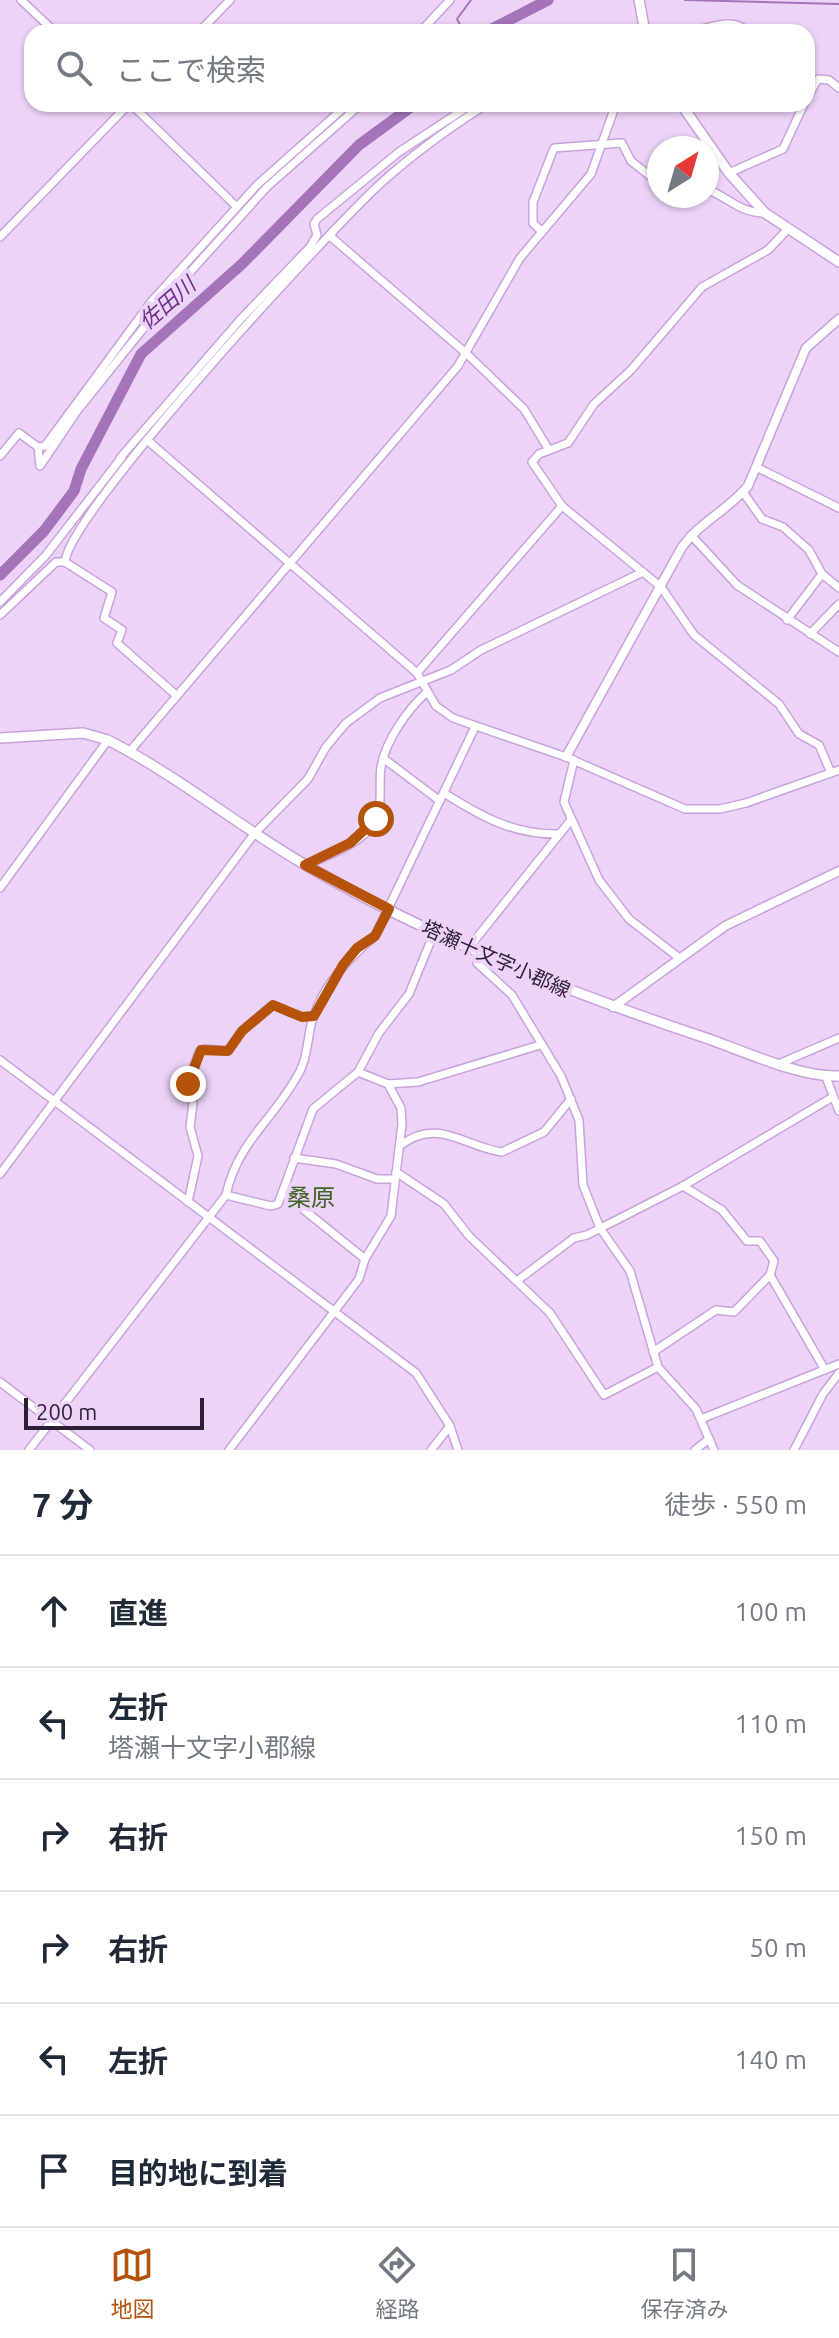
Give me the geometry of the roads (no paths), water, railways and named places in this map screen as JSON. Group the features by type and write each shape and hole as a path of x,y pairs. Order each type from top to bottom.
{"main road":[{"path":"639,0 643,24"},
{"path":"687,112 729,173 765,213 839,262"},
{"name":"塔瀬十文字小郡線","path":"0,738 83,733 108,740 130,751 305,865 467,950 613,1007 826,1077 839,1076"}],"street":[{"path":"21,0 46,24"},
{"path":"207,24 230,0"},
{"path":"428,24 450,0"},
{"path":"815,78 829,80 839,88"},
{"path":"815,84 818,79"},
{"path":"0,237 122,112"},
{"path":"138,112 237,207"},
{"path":"0,456 19,433 38,447 45,446 151,302 285,158 339,112"},
{"path":"38,447 40,466 77,411 174,290 267,187 352,112"},
{"path":"317,235 314,222 339,199 399,152 460,112"},
{"path":"65,562 68,545 147,440 333,231 379,185 438,135 474,112"},
{"path":"130,751 467,354 513,268 591,174 614,112"},
{"path":"729,173 783,149 800,112"},
{"path":"542,232 533,223 533,202 552,150 605,142 623,144 631,161 647,174"},
{"path":"719,194 739,209 765,213"},
{"path":"147,440 417,673 442,712 475,727 570,758 673,806 703,810 746,803 835,772 819,745 799,734 779,704 694,635 661,587 562,506 532,462 535,456 568,443 594,404 631,370 702,287 768,250 787,230"},
{"path":"0,602 46,555 120,458 317,235 333,231"},
{"path":"333,231 331,237 467,354 524,409 549,450"},
{"path":"678,957 629,919 599,880 570,821 565,795 570,758 691,535 732,506 743,492 806,348 839,319"},
{"path":"120,458 147,440"},
{"path":"756,467 839,508"},
{"path":"743,492 762,519 783,527 809,550 822,574 839,588"},
{"path":"417,673 562,506"},
{"path":"691,535 737,585 839,652"},
{"path":"0,615 56,562 65,562 112,592 104,618 122,630 117,643 176,695"},
{"path":"0,1174 254,834 308,779 326,747 346,723 380,698 423,683 481,650 643,572"},
{"path":"787,620 822,574"},
{"path":"810,634 839,604"},
{"path":"305,865 333,853 371,828 379,809 383,758 410,710 427,692"},
{"path":"29,1450 226,1195 231,1173 246,1143 287,1094 300,1071 311,1041 314,1016 343,965 357,948 375,936 475,727"},
{"path":"0,888 108,740"},
{"path":"383,758 442,797 510,830 533,835 560,834"},
{"path":"467,950 570,821"},
{"path":"613,1007 678,957 725,926 839,871"},
{"path":"226,1195 271,1206 278,1204 313,1109 358,1072 379,1033 409,994 434,933"},
{"path":"478,954 477,963 512,995 561,1076 581,1136 583,1185 600,1228 630,1271 658,1367 680,1388 701,1419 714,1450"},
{"path":"188,1202 198,1156 190,1127 193,1103 188,1084 199,1052 205,1049 228,1051 242,1031 273,1005 302,1017 314,1016"},
{"path":"781,1063 839,1038"},
{"path":"358,1072 388,1084 418,1082 540,1045"},
{"path":"0,1060 416,1373 450,1426 458,1450"},
{"path":"826,1077 831,1098 839,1111"},
{"path":"229,1450 359,1279 365,1259 389,1223 401,1145 401,1108 388,1084"},
{"path":"518,1280 574,1238 683,1186 831,1098"},
{"path":"401,1145 416,1136 439,1132 502,1152 544,1132 571,1099"},
{"path":"294,1158 336,1164 377,1179 396,1175 444,1204 469,1236 518,1280 559,1323 604,1395 658,1367"},
{"path":"653,1352 716,1310 734,1312 770,1275 774,1261 760,1241 747,1241 722,1210 683,1186"},
{"path":"283,1193 365,1259"},
{"path":"770,1275 825,1370"},
{"path":"701,1419 839,1364"},
{"path":"794,1450 823,1394 839,1373"},
{"path":"0,1382 90,1450"},
{"path":"431,1450 450,1426"},
{"path":"695,1450 709,1439"}],"waterway":[{"path":"460,24 457,19 471,0"},
{"name":"佐田川","path":"502,24 548,0"},
{"path":"685,0 839,4"},
{"name":"佐田川","path":"0,575 44,531 74,491 81,469 141,354 242,264 359,145 404,112"}],"district":[{"name":"桑原","path":"311,1198"}]}
